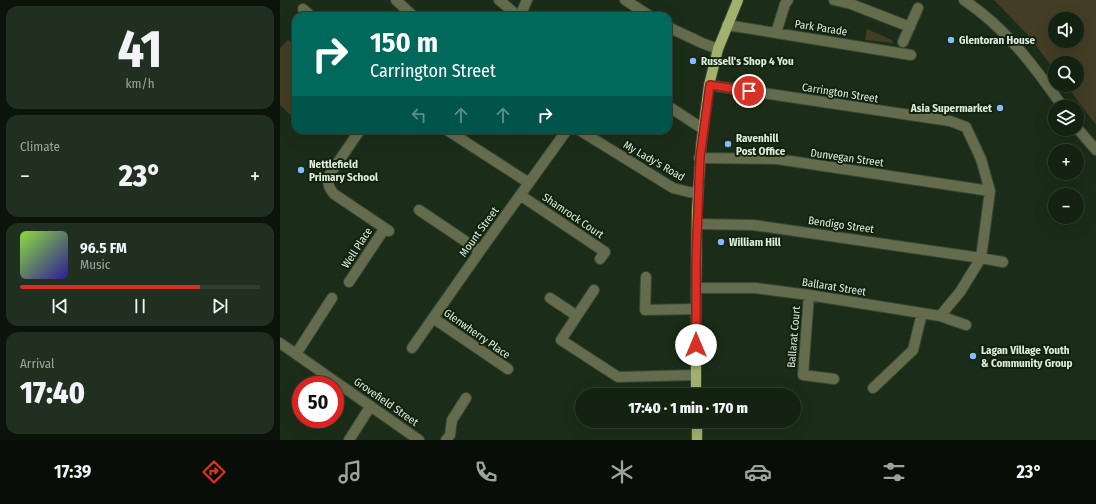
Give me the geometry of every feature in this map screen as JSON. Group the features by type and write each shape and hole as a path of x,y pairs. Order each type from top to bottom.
{"main road":[{"path":"696,388 697,224 703,129 710,85 718,49 738,0"},
{"path":"697,428 697,440"}],"street":[{"path":"396,0 409,12"},
{"path":"500,0 514,12"},
{"path":"521,12 527,0"},
{"path":"625,0 644,12"},
{"path":"776,33 785,4 788,0"},
{"path":"834,0 851,4 910,27"},
{"path":"964,0 995,24 1020,49 1058,100"},
{"path":"903,42 918,8"},
{"name":"Park Parade","path":"727,25 911,54"},
{"path":"672,29 718,49"},
{"name":"Carrington Street","path":"710,85 950,121 966,127 980,158 990,191"},
{"path":"672,109 703,129"},
{"name":"Well Place","path":"349,282 387,229 334,194 329,188 328,181 330,174 357,134"},
{"path":"453,134 529,183"},
{"name":"Mount Street","path":"412,348 480,250 564,134"},
{"name":"My Lady's Road","path":"585,134 673,188 698,193"},
{"path":"1084,136 1096,150"},
{"name":"Dunvegan Street","path":"700,158 777,159 990,191"},
{"path":"940,316 960,292 981,258 990,191"},
{"name":"Shamrock Court","path":"520,195 605,252 600,259"},
{"path":"419,210 480,250"},
{"name":"Bendigo Street","path":"697,224 753,225 1003,262"},
{"path":"646,277 645,310 696,309"},
{"name":"Ballarat Street","path":"696,288 755,288 809,295 940,316 966,325"},
{"path":"594,290 561,340 618,377 696,375"},
{"name":"Ballarat Court","path":"809,295 803,375 834,379"},
{"path":"296,354 332,298"},
{"path":"550,298 577,316"},
{"path":"873,388 913,350 922,313"},
{"name":"Glenwherry Place","path":"433,318 508,369"},
{"name":"Grovefield Street","path":"280,343 419,440"},
{"path":"446,440 450,435 452,420 466,398"},
{"path":"349,440 370,407"}],"shaded area":[{"path":"994,0 1096,0 1096,125 1084,109 1084,100 1077,100 1071,92 1084,92 1084,56 1048,56 1048,62 1028,35"},
{"path":"867,29 892,40 893,43 865,40"},
{"path":"288,40 292,44 292,116 280,105 280,48"}],"place":[{"name":"Glentoran House","path":"951,40"},
{"name":"Russell's Shop 4 You","path":"693,61"},
{"name":"Asia Supermarket","path":"1000,108"},
{"name":"Ravenhill Post Office","path":"728,144"},
{"name":"Nettlefield Primary School","path":"301,170"},
{"name":"William Hill","path":"721,242"},
{"name":"Lagan Village Youth & Community Group","path":"973,356"}],"route":[{"path":"696,345 697,211 701,147 710,85 749,91"}]}
